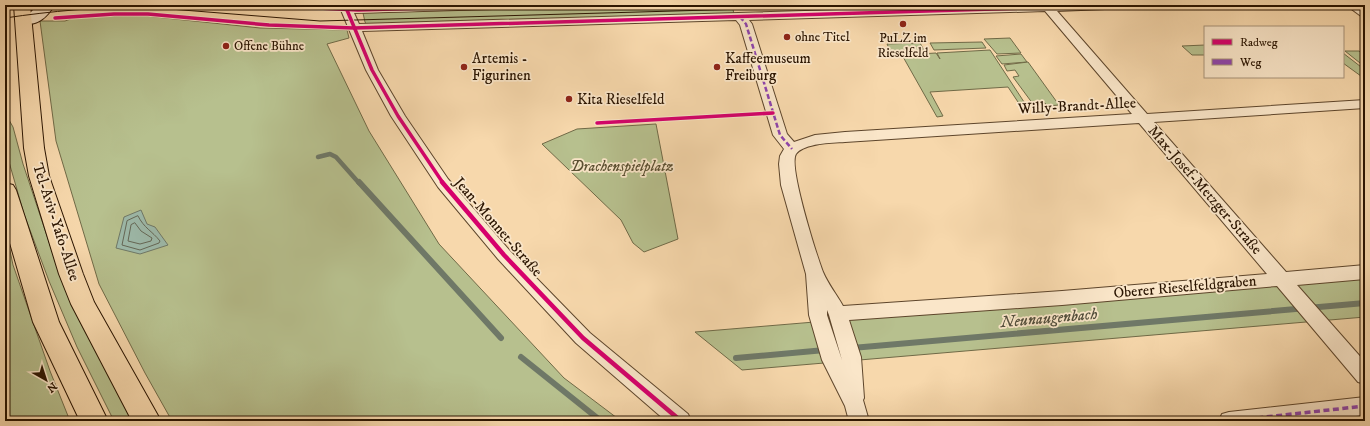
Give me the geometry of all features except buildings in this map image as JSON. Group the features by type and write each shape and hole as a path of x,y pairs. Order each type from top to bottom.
{"main road":[{"name":"Tel-Aviv-Yafo-Allee","path":"22,5 34,148 39,176 71,274 83,304 147,421"},
{"path":"25,38 31,20 47,5"},
{"path":"5,190 46,322 94,421"}],"street":[{"path":"476,6 528,5"},
{"path":"354,28 740,17 1046,6 1129,5"},
{"path":"1352,5 1365,14"},
{"name":"Jean-Monnet-Straße","path":"476,6 347,10 372,70 398,116 443,183 504,255 583,338 681,421"},
{"name":"Max-Josef-Metzger-Straße","path":"1046,6 1365,376"},
{"path":"740,17 746,24 780,135 792,149 787,156 786,164 789,185 815,274 841,323 851,357 857,413"},
{"name":"Willy-Brandt-Allee","path":"792,149 802,144 824,139 1365,104"},
{"name":"Oberer Rieselfeldgraben","path":"841,323 1062,298 1281,278 1365,272"},
{"path":"815,274 818,315 832,360 857,413"},
{"path":"1228,421 1365,406"}],"green space":[{"path":"619,5 732,5 734,14 367,25 363,13"},
{"path":"872,5 1033,5 874,10"},
{"path":"146,16 260,28 347,30 349,38 327,44 369,131 439,244 564,378 621,421 172,421 145,373 99,284 56,141 40,21 65,21 76,17"},
{"path":"1010,38 1021,53 997,54 984,39"},
{"path":"982,42 986,48 934,50 930,43"},
{"path":"920,43 924,50 891,52 887,44"},
{"path":"1204,45 1204,55 1192,55 1182,46"},
{"path":"990,50 1026,105 1020,105 1008,87 930,92 943,116 937,117 902,55 936,53 940,59 937,53"},
{"path":"1345,51 1359,51 1365,55 1365,63 1360,63"},
{"path":"1021,54 1027,62 1002,64 996,56"},
{"path":"1344,54 1365,70 1365,79 1344,64"},
{"path":"1028,62 1059,105 1047,106 1045,103 1033,104 1013,77 1019,76 1015,70 1007,71 1004,65"},
{"path":"5,113 13,127 23,164 54,257 105,366 133,421 114,421 77,347 49,281 24,214 5,148"},
{"name":"Drachenspielplatz","path":"656,124 678,239 644,252 633,243 621,220 542,144 577,129"},
{"path":"5,227 13,265 50,371 70,421 5,421"},
{"path":"1365,276 1365,317 742,370 695,332"}],"water":[{"path":"141,210 147,224 155,227 168,245 140,254 116,248 124,217"}],"waterway":[{"path":"318,157 330,154 336,157 359,183"},
{"path":"359,182 501,338"},
{"name":"Neunaugenbach","path":"852,348 1365,303"},
{"name":"Neunaugenbach","path":"736,358 825,350"},
{"path":"521,357 601,421"}],"tram line":[{"path":"5,18 40,13 127,7 145,7 320,21 887,5"}],"marked path":[{"path":"5,7 15,5"},
{"path":"740,17 746,24 780,135 792,149"},
{"path":"1229,421 1365,406"}],"cycle path":[{"path":"257,5 291,8 358,10 528,5"},
{"path":"55,18 114,14 148,14 269,25 354,28 1129,5"},
{"path":"347,10 372,70 398,116 443,183 504,255 583,338 681,421"},
{"path":"597,123 773,113"}],"place":[{"name":"PuLZ im Rieselfeld","path":"903,24"},
{"name":"ohne Titel","path":"787,37"},
{"name":"Offene Bühne","path":"226,46"},
{"name":"Artemis - Figurinen","path":"464,67"},
{"name":"Kaffeemuseum Freiburg","path":"717,67"},
{"name":"Kita Rieselfeld","path":"569,99"}]}
